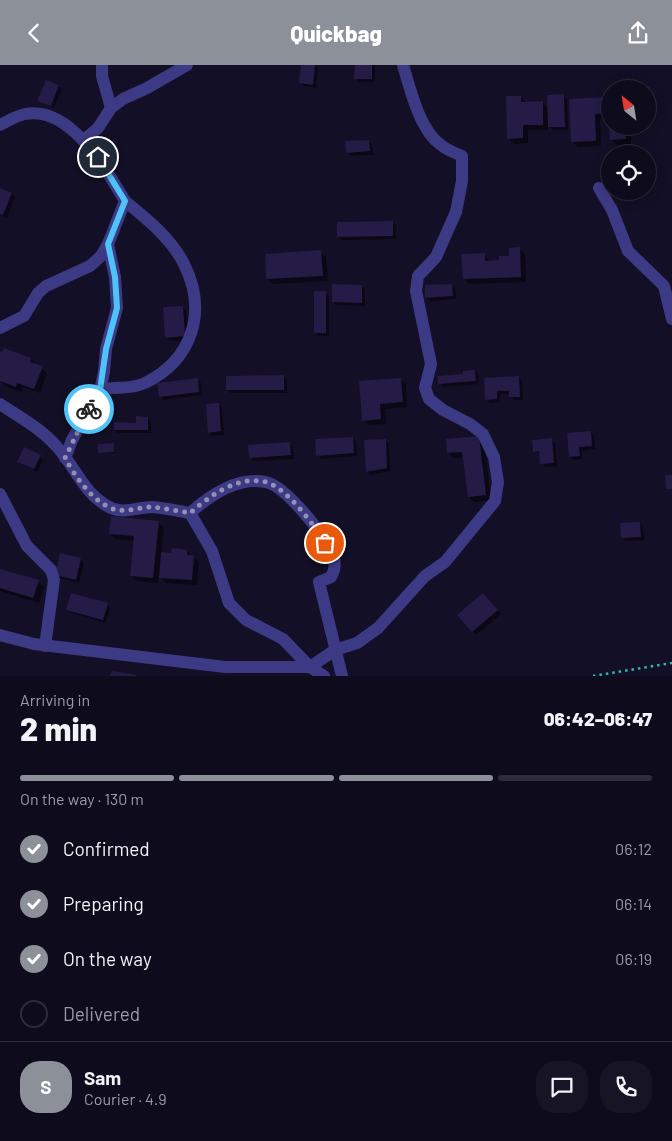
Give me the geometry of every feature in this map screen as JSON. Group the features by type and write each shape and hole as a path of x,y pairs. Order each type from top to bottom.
{"street":[{"path":"102,65 102,76 111,108"},
{"path":"85,139 98,128 111,108 123,99 147,88 187,65"},
{"path":"0,635 45,645 225,667 310,667 335,650 357,643 378,629 425,576 445,562 495,501 498,482 494,457 482,434 470,424 443,410 429,399 425,388 431,364 416,291 418,276 436,257 456,212 462,181 462,156 439,145 424,125 411,93 403,65"},
{"path":"0,125 24,114 35,113 60,123 85,139 125,201 155,225 184,264 194,291 195,317 190,341 178,360 143,384 100,390"},
{"path":"599,188 612,210 628,251 664,287 672,319"},
{"path":"0,328 24,316 38,293 46,286 90,266 101,256 108,244 125,201"},
{"path":"65,458 72,441 100,390 106,349 117,308 115,277 108,244"},
{"path":"0,404 39,429 60,449 86,487 112,509 124,511 139,507 155,507 190,513 225,487 250,482 266,482 271,485 297,506 317,530 333,556 335,570 331,577 319,581 342,676"},
{"path":"0,494 27,547 51,570 54,580 45,645"},
{"path":"190,513 212,551 229,603 246,620 283,639 310,667 324,676"}],"path":[{"path":"593,676 672,663"}],"building":[{"path":"301,65 315,65 313,85 299,83"},
{"path":"355,65 372,65 372,79 354,79"},
{"path":"46,80 59,85 51,106 37,101"},
{"path":"564,94 565,127 548,127 547,95"},
{"path":"506,96 521,96 521,102 543,101 543,125 523,125 523,138 507,139"},
{"path":"601,97 601,114 595,114 596,141 571,142 569,99"},
{"path":"610,135 626,135 626,139 610,140"},
{"path":"369,140 370,151 346,153 345,141"},
{"path":"0,188 12,193 3,215 0,214"},
{"path":"393,221 393,236 337,237 337,222"},
{"path":"520,247 521,277 463,279 461,254 485,253 485,261 499,260 499,256 509,256 509,248"},
{"path":"321,250 323,276 266,279 265,254"},
{"path":"332,284 362,285 362,303 332,302"},
{"path":"452,284 453,296 425,298 425,285"},
{"path":"314,291 326,291 326,333 314,333"},
{"path":"183,306 185,336 165,338 163,307"},
{"path":"4,348 31,358 30,362 43,366 34,389 17,383 16,387 0,381 0,351 2,352"},
{"path":"475,370 476,381 438,384 438,376 463,374 463,371"},
{"path":"284,375 284,390 226,390 226,376"},
{"path":"519,376 520,397 509,397 509,391 497,391 497,399 485,400 484,378"},
{"path":"198,378 199,392 159,397 157,383"},
{"path":"401,378 403,402 380,404 381,419 362,421 359,381"},
{"path":"219,403 221,431 208,433 206,404"},
{"path":"136,416 148,417 148,430 114,430 114,422 136,423"},
{"path":"591,431 592,446 579,447 580,456 569,457 567,433"},
{"path":"479,436 486,495 468,497 462,452 447,453 446,439"},
{"path":"353,437 354,453 316,456 315,439"},
{"path":"552,438 554,463 540,464 539,451 533,452 532,440"},
{"path":"386,439 387,468 366,472 364,440"},
{"path":"290,442 291,455 249,458 248,445"},
{"path":"114,443 114,452 98,453 98,444"},
{"path":"24,447 41,455 34,469 17,462"},
{"path":"665,475 672,475 672,489 666,489"},
{"path":"111,516 159,521 153,578 130,576 134,536 109,534"},
{"path":"640,522 641,537 621,538 620,523"},
{"path":"172,548 187,550 187,555 194,555 192,580 159,578 161,552 171,553"},
{"path":"60,553 81,558 76,580 55,575"},
{"path":"0,569 39,580 33,598 0,588"},
{"path":"71,593 108,603 103,620 66,610"},
{"path":"483,593 498,610 472,632 457,615"},
{"path":"112,671 136,675 136,676 110,676"}],"way so far":[{"path":"89,409 65,458 75,475 97,499 112,509 124,511 139,507 155,507 190,513 225,487 250,482 266,482 276,487 297,506 325,543"}],"route":[{"path":"89,409 100,390 106,349 117,308 115,277 108,244 125,201 98,157"}]}
